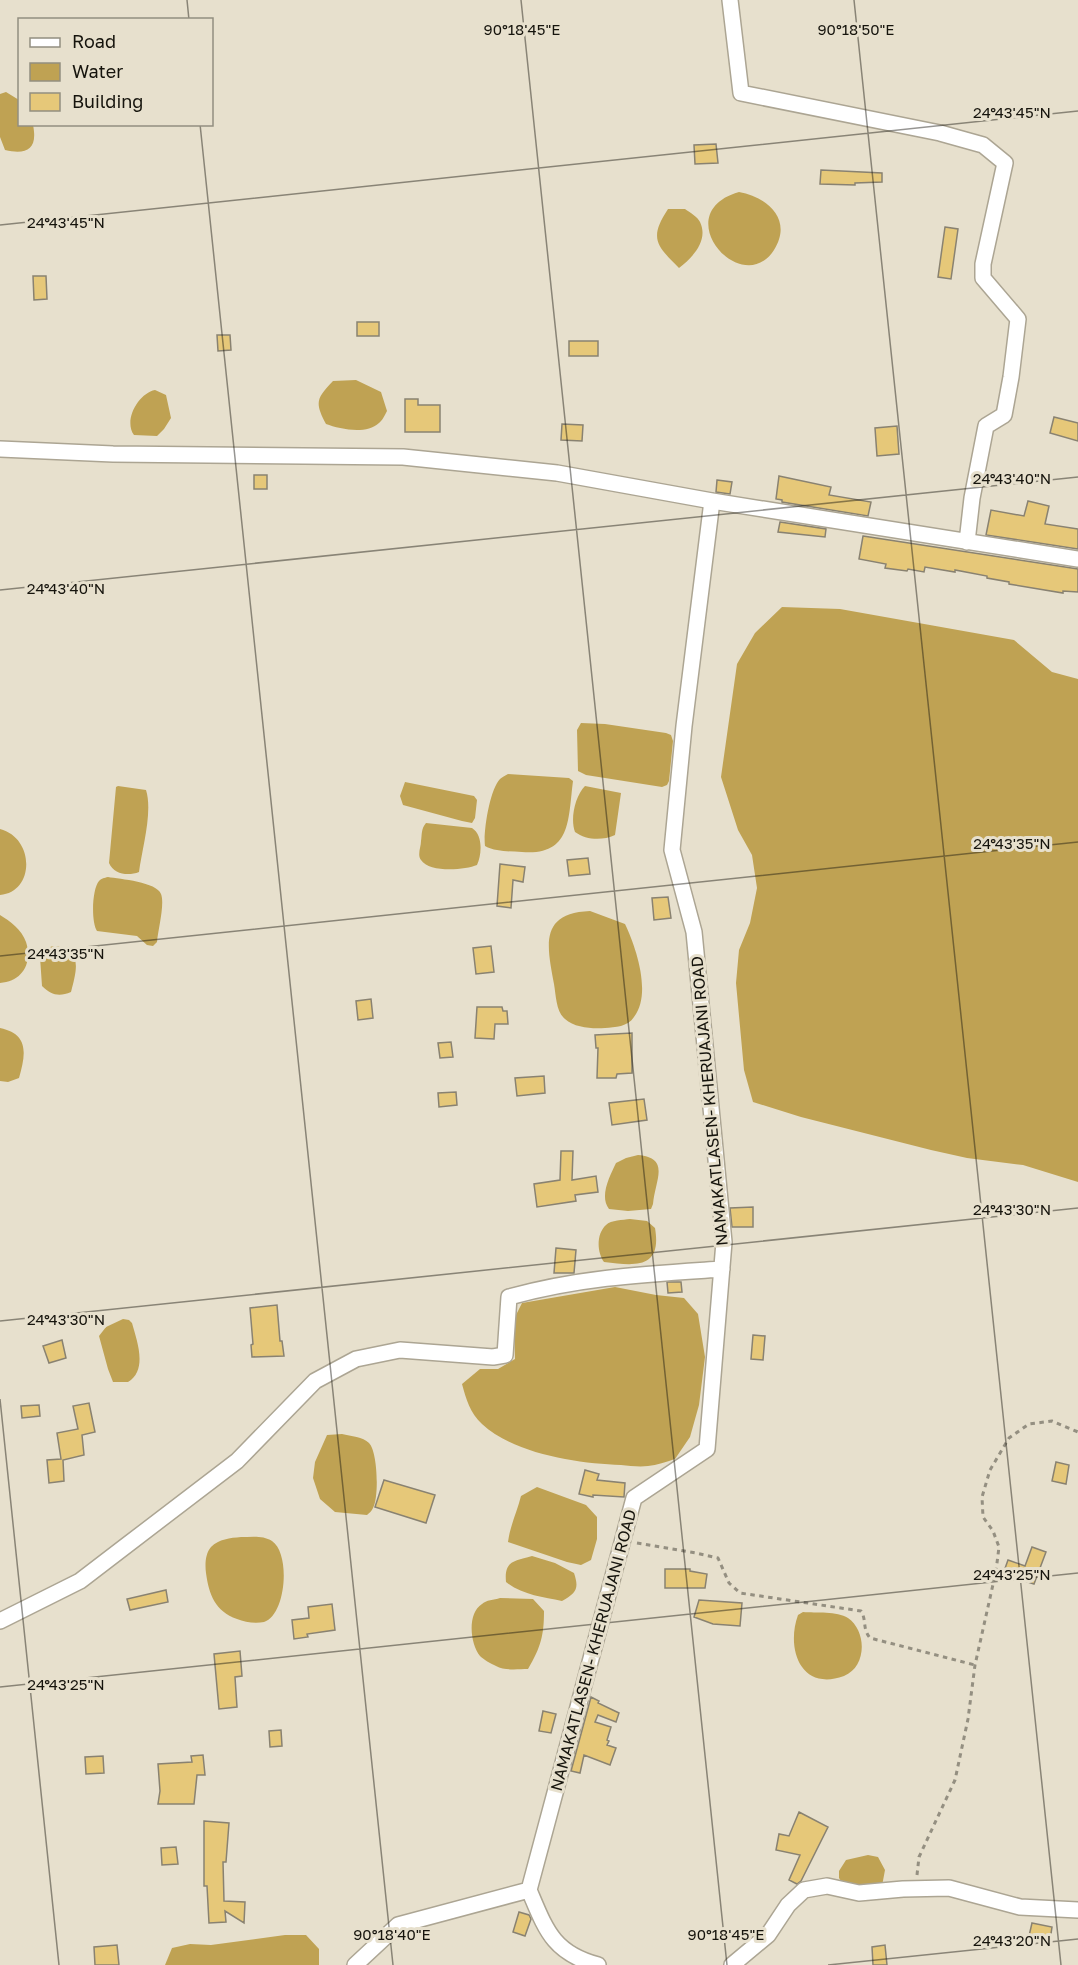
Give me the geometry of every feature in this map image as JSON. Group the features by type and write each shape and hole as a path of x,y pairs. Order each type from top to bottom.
{"street":[{"path":"730,0 741,93 940,133 983,146 1005,163 983,264 983,278 1018,319 1004,415 987,426 972,498 967,542"},
{"path":"0,449 113,454 403,457 557,473 712,501 1078,559"},
{"name":"NAMAKATLASEN- KHERUAJANI ROAD","path":"529,1890 634,1497 707,1449 724,1242 694,932 672,850 712,501"},
{"path":"0,1621 80,1581 237,1461 315,1381 356,1359 400,1350 493,1357 505,1355 509,1297 549,1286 614,1276 722,1269"},
{"path":"732,1965 768,1935 788,1905 804,1890 828,1886 859,1893 949,1888 1020,1907 1078,1910"},
{"path":"355,1965 398,1925 529,1890 553,1940 579,1960 598,1965"}],"path":[{"path":"916,1889 919,1857 955,1780 968,1719 975,1665 996,1571 999,1547 993,1531 983,1517 982,1497 990,1470 1010,1438 1029,1424 1052,1421 1078,1432"},
{"path":"623,1540 718,1558 729,1582 740,1593 861,1611 865,1617 864,1630 870,1638 975,1665"}],"water":[{"path":"6,92 18,99 18,126 33,126 34,140 25,151 5,150 0,137 0,94"},
{"path":"739,192 768,205 779,220 781,229 779,239 774,250 760,263 745,265 730,259 717,248 710,233 709,217 718,203"},
{"path":"668,209 685,209 697,218 702,229 698,248 679,268 660,247 658,241 658,227"},
{"path":"356,380 381,392 387,411 380,422 374,427 360,430 326,424 319,405 323,392 333,381"},
{"path":"155,390 166,395 171,418 157,436 134,435 130,422 134,408 143,396"},
{"path":"782,607 840,609 1014,640 1052,672 1078,679 1078,1182 1023,1165 967,1158 931,1150 801,1117 753,1102 744,1070 736,983 739,950 750,923 757,888 752,855 738,830 721,777 737,664 755,633"},
{"path":"581,723 605,724 671,735 673,741 667,785 662,787 586,775 578,771 577,730"},
{"path":"508,774 569,778 573,781 568,821 559,841 550,848 538,852 522,852 498,850 485,846 490,801 496,784"},
{"path":"405,782 474,796 477,800 475,818 472,823 403,805 400,796"},
{"path":"585,786 621,793 615,835 594,839 575,832 574,808"},
{"path":"116,787 146,790 148,799 148,820 139,872 135,873 118,872 109,863"},
{"path":"426,823 472,828 476,831 481,845 477,865 439,869 425,864 419,853 423,827"},
{"path":"0,829 11,834 20,843 25,853 26,864 25,875 20,885 11,892 0,895"},
{"path":"108,877 146,884 161,894 161,917 157,942 153,946 147,945 137,936 97,931 93,913 95,891 99,881"},
{"path":"590,911 625,924 634,945 640,970 642,996 634,1017 621,1026 590,1028 579,1026 565,1019 558,1008 550,957 550,934 554,925 562,918 574,913"},
{"path":"0,915 22,934 26,942 28,957 27,964 20,975 8,982 0,983"},
{"path":"53,946 69,951 76,961 71,992 67,994 55,994 42,986 40,957 42,950"},
{"path":"0,1028 16,1035 23,1046 23,1061 19,1078 8,1082 0,1081"},
{"path":"638,1155 648,1157 658,1165 658,1179 651,1209 628,1211 609,1209 605,1192 616,1163"},
{"path":"630,1219 647,1221 655,1228 656,1241 650,1258 636,1264 604,1262 600,1254 600,1233 611,1222"},
{"path":"615,1287 684,1298 698,1314 705,1357 699,1405 690,1437 675,1459 642,1466 567,1459 511,1443 478,1420 471,1410 462,1384 480,1369 498,1369 515,1359 514,1319 522,1303"},
{"path":"123,1319 132,1323 138,1346 138,1370 128,1382 113,1382 99,1336 106,1327"},
{"path":"342,1434 364,1439 372,1448 377,1475 376,1495 373,1509 367,1515 335,1512 320,1499 313,1478 315,1462 327,1435"},
{"path":"537,1487 586,1505 597,1517 597,1539 591,1560 581,1565 567,1562 508,1542 521,1496"},
{"path":"241,1537 265,1538 272,1541 282,1558 284,1570 281,1597 271,1617 264,1622 247,1622 229,1616 218,1607 209,1588 206,1567 209,1550 221,1541"},
{"path":"532,1556 555,1563 574,1573 576,1590 574,1593 562,1601 526,1593 506,1582 507,1570 511,1563"},
{"path":"500,1598 533,1599 544,1611 541,1641 528,1669 500,1668 480,1656 474,1644 472,1621 477,1608 486,1602"},
{"path":"803,1612 838,1614 848,1618 854,1624 859,1631 862,1648 857,1665 852,1671 844,1676 829,1679 817,1678 800,1664 794,1641 798,1615"},
{"path":"868,1855 878,1857 885,1870 882,1886 844,1886 839,1878 839,1871 846,1860"},
{"path":"285,1935 306,1935 319,1949 319,1965 165,1965 172,1948 190,1944 211,1945"}],"building":[{"path":"716,144 718,163 695,164 694,145"},
{"path":"821,170 882,173 882,182 855,183 855,185 820,184"},
{"path":"945,227 958,229 951,279 938,277"},
{"path":"33,276 46,276 47,299 34,300"},
{"path":"357,322 379,322 379,336 357,336"},
{"path":"217,335 230,335 231,350 218,351"},
{"path":"569,341 598,341 598,356 569,356"},
{"path":"405,399 418,399 418,405 440,405 440,432 405,432"},
{"path":"1054,417 1078,423 1078,441 1050,433"},
{"path":"562,424 583,425 582,441 561,440"},
{"path":"897,426 899,454 877,456 875,428"},
{"path":"254,475 267,475 267,489 254,489"},
{"path":"779,476 831,487 829,495 871,502 868,516 782,502 776,499"},
{"path":"717,480 732,482 730,494 716,492"},
{"path":"1028,501 1049,506 1045,524 1078,529 1078,549 986,535 991,510 1024,516"},
{"path":"780,522 826,529 825,537 778,532"},
{"path":"863,536 1078,569 1078,592 1063,591 1063,593 1009,584 1009,582 987,578 987,576 955,570 955,572 925,567 924,572 885,568 886,564 859,559"},
{"path":"588,858 590,874 569,876 567,860"},
{"path":"500,864 525,867 523,882 513,880 511,908 497,906"},
{"path":"668,897 671,918 654,920 652,898"},
{"path":"491,946 494,972 476,974 473,948"},
{"path":"371,999 373,1018 358,1020 356,1001"},
{"path":"477,1007 502,1007 503,1011 507,1011 508,1024 495,1024 494,1039 475,1038"},
{"path":"632,1033 632,1073 617,1074 616,1078 597,1078 598,1048 596,1048 595,1035"},
{"path":"451,1042 453,1057 440,1058 438,1043"},
{"path":"544,1076 545,1093 517,1096 515,1078"},
{"path":"456,1092 457,1105 439,1107 438,1093"},
{"path":"644,1099 647,1120 612,1125 609,1103"},
{"path":"561,1151 573,1151 572,1180 596,1176 598,1192 575,1195 576,1201 537,1207 534,1184 560,1180"},
{"path":"753,1207 753,1227 732,1227 730,1208"},
{"path":"556,1248 576,1250 574,1273 554,1273"},
{"path":"667,1282 681,1282 682,1292 668,1293"},
{"path":"277,1305 280,1341 282,1341 284,1356 252,1357 250,1308"},
{"path":"753,1335 765,1336 763,1360 751,1359"},
{"path":"62,1340 66,1358 49,1363 43,1346"},
{"path":"89,1403 95,1432 82,1435 84,1455 63,1460 64,1481 49,1483 47,1460 61,1459 57,1433 78,1429 73,1406"},
{"path":"39,1405 40,1416 22,1418 21,1406"},
{"path":"1056,1462 1069,1465 1066,1484 1052,1481"},
{"path":"585,1470 599,1474 597,1480 625,1483 624,1497 593,1495 593,1497 579,1494"},
{"path":"384,1480 435,1495 426,1523 375,1507"},
{"path":"1032,1547 1046,1552 1034,1584 1003,1574 1008,1560 1025,1566"},
{"path":"665,1569 690,1569 690,1571 707,1574 705,1588 665,1588"},
{"path":"166,1590 168,1602 130,1610 127,1599"},
{"path":"699,1600 742,1603 740,1626 713,1624 694,1617"},
{"path":"332,1604 335,1630 307,1634 308,1637 294,1639 292,1620 309,1618 308,1607"},
{"path":"240,1651 242,1676 235,1677 237,1707 219,1709 214,1654"},
{"path":"591,1697 619,1713 616,1722 598,1715 595,1722 611,1727 607,1745 616,1748 610,1765 584,1755 580,1773 571,1771"},
{"path":"543,1711 556,1714 551,1733 539,1731"},
{"path":"281,1730 282,1746 270,1747 269,1731"},
{"path":"203,1755 205,1775 197,1775 194,1804 158,1804 160,1791 158,1764 192,1762 191,1756"},
{"path":"103,1756 104,1773 86,1774 85,1757"},
{"path":"799,1812 828,1827 801,1881 797,1884 789,1880 800,1855 776,1850 779,1834 789,1836"},
{"path":"204,1821 229,1823 226,1862 223,1862 224,1901 245,1902 244,1923 225,1911 226,1922 209,1923 207,1886 204,1886"},
{"path":"176,1847 178,1864 162,1865 161,1848"},
{"path":"519,1912 529,1915 531,1919 525,1936 513,1932"},
{"path":"1032,1923 1052,1927 1050,1940 1029,1936"},
{"path":"117,1945 119,1965 95,1965 94,1947"},
{"path":"885,1945 887,1965 873,1965 872,1947"}]}
